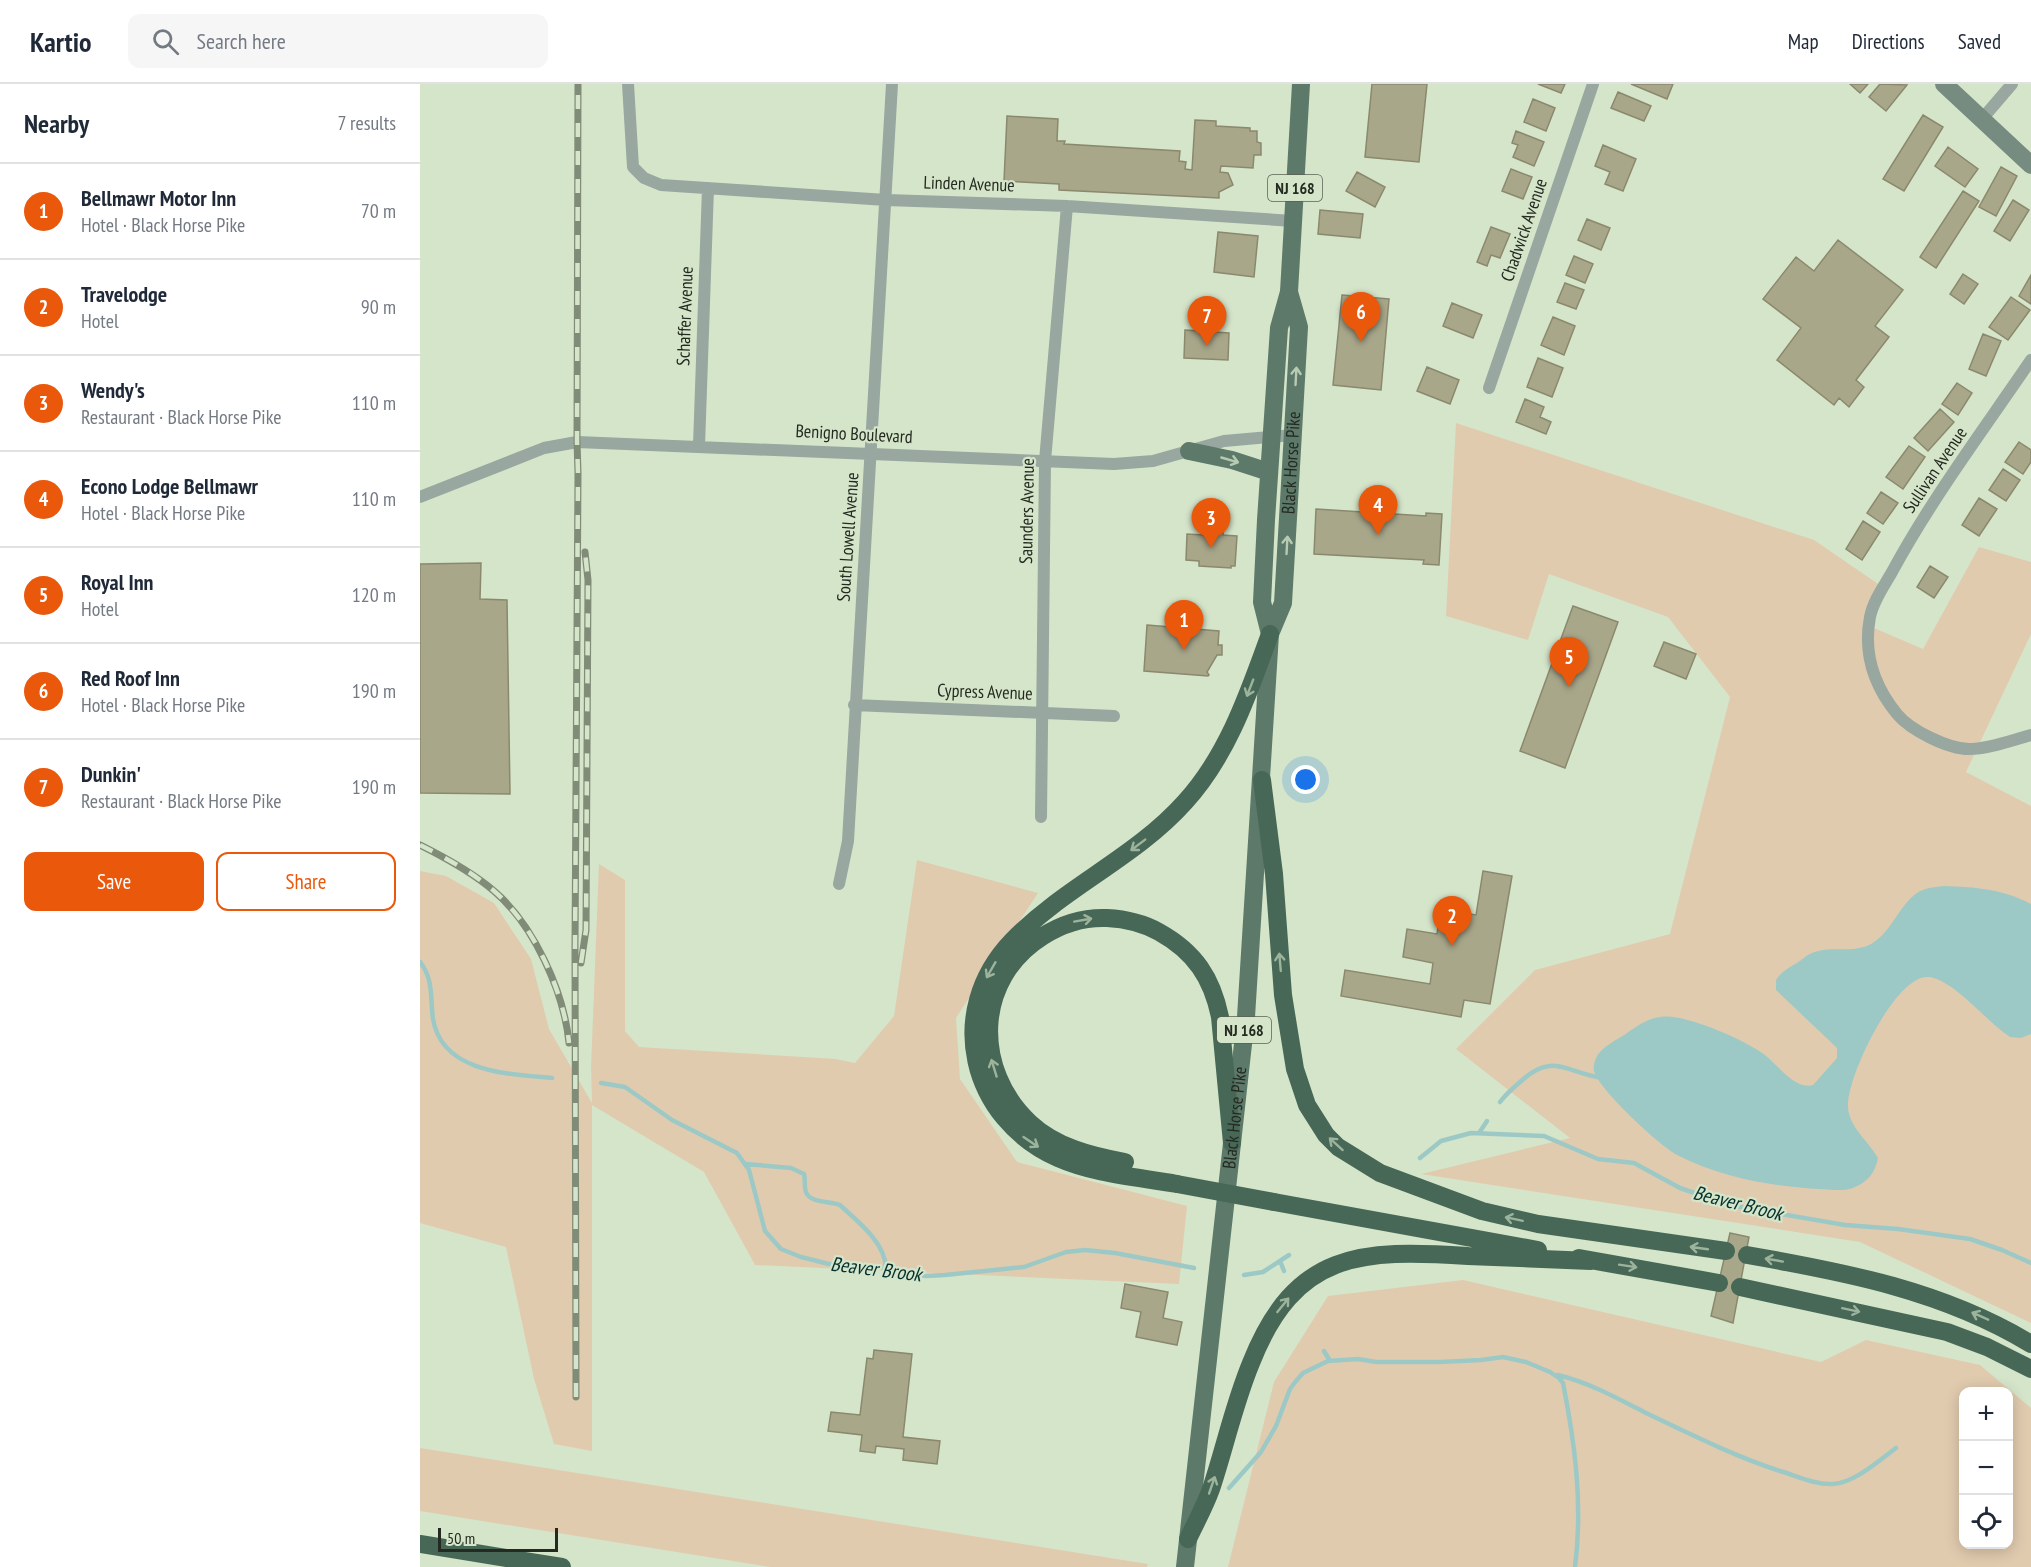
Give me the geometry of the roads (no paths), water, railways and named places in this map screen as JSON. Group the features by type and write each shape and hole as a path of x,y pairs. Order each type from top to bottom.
{"highway":[{"path":"1270,634 1242,709 1220,752 1187,801 1158,829 1048,909 1012,940 984,981 974,1019 974,1048 980,1078 1002,1117 1023,1137 1046,1152 1078,1165 1178,1178 1591,1261 1719,1283"},
{"path":"1262,780 1274,874 1287,1027 1300,1088 1307,1105 1326,1135 1350,1156 1380,1173 1482,1211 1538,1224 1726,1251"},
{"path":"1178,1178 1094,1156 1061,1143 1031,1124 1007,1097 999,1083 992,1062 988,1038 991,1009 1001,981 1020,954 1034,941 1065,924 1083,919 1102,918 1137,922 1169,937 1183,948 1197,963 1212,988 1220,1017 1232,1143"},
{"path":"1274,1196 1536,1238 1614,1234"},
{"path":"1188,1539 1210,1492 1244,1382 1260,1342 1289,1298 1315,1275 1358,1257 1396,1253 1591,1261"},
{"path":"1747,1255 1838,1272 1917,1293 1984,1318 2031,1344"},
{"path":"1740,1287 1926,1326 1967,1338 2031,1369"},
{"path":"2004,1354 2031,1379"},
{"path":"420,1544 562,1567"}],"main road":[{"name":"Black Horse Pike","path":"1185,1567 1246,1017 1270,634 1262,602 1271,435 1279,328 1289,292 1301,84"},
{"path":"1944,84 2031,165"},
{"name":"Black Horse Pike","path":"1270,634 1283,603 1299,327 1289,292"},
{"path":"1190,452 1232,460 1269,472"}],"street":[{"name":"Linden Avenue","path":"628,84 633,167 644,178 661,186 886,200 1067,206 1293,221"},
{"name":"South Lowell Avenue","path":"839,884 848,842 854,705 872,453 892,84"},
{"name":"Chadwick Avenue","path":"1489,388 1593,84"},
{"path":"1982,119 2012,84"},
{"name":"Schaffer Avenue","path":"699,446 708,189"},
{"name":"Saunders Avenue","path":"1041,817 1045,461 1067,206"},
{"name":"Sullivan Avenue","path":"2031,360 1908,542 1874,605 1870,617 1868,649 1872,672 1885,699 1900,718 1917,730 1940,742 1968,749 2031,735"},
{"name":"Benigno Boulevard","path":"420,497 544,448 577,442 1098,464 1136,463 1190,452 1224,441 1271,435 1293,435"},
{"name":"Cypress Avenue","path":"854,705 1114,716"}],"water":[{"path":"1944,886 1989,890 2010,895 2031,904 2031,1034 2021,1038 2010,1037 1960,994 1939,980 1929,977 1916,980 1902,992 1875,1030 1855,1074 1850,1093 1848,1107 1852,1121 1878,1158 1870,1176 1858,1186 1840,1190 1781,1186 1728,1175 1693,1163 1668,1149 1644,1129 1598,1080 1594,1071 1594,1063 1598,1054 1605,1047 1647,1021 1671,1017 1698,1023 1744,1042 1765,1055 1793,1080 1806,1086 1813,1085 1837,1058 1837,1048 1776,990 1776,980 1785,970 1812,953 1864,947 1871,944 1884,933 1905,904 1917,893"}],"waterway":[{"name":"Beaver Brook","path":"420,962 428,976 431,989 433,1019 439,1037 449,1050 463,1060 498,1072 552,1078"},
{"path":"1500,1102 1520,1082 1542,1068 1560,1067 1602,1078"},
{"name":"Beaver Brook","path":"601,1083 625,1087 672,1120 737,1153 749,1170 765,1231 781,1249 801,1257 853,1270 877,1267 926,1276 1024,1267 1066,1252 1085,1250 1115,1253 1194,1268"},
{"path":"1479,1133 1487,1121"},
{"name":"Beaver Brook","path":"1420,1158 1441,1141 1471,1133 1544,1136 1598,1159 1634,1163 1680,1188 1729,1205 1845,1225 1898,1229 1970,1239 2031,1263"},
{"path":"746,1164 791,1168 804,1174 805,1189 809,1197 840,1205 855,1218 876,1241 886,1268"},
{"name":"Beaver Brook","path":"1244,1275 1263,1272 1289,1255"},
{"path":"1280,1261 1284,1271"},
{"path":"1324,1351 1330,1361"},
{"path":"1229,1488 1261,1452 1276,1426 1290,1389 1296,1381 1303,1373 1328,1361 1358,1359 1376,1362 1440,1362 1503,1357 1526,1362 1550,1372 1563,1383 1571,1429 1578,1498 1575,1567"},
{"path":"1558,1375 1603,1391 1729,1452 1813,1482 1833,1484 1849,1480 1896,1448"}],"railway":[{"path":"576,1397 578,84"},
{"path":"581,963 586,930 588,580 585,552"},
{"path":"420,845 486,884 509,905 522,922 554,981 569,1043"}],"place":[{"name":"Red Roof Inn","path":"1361,342"},
{"name":"Dunkin'","path":"1207,346"},
{"name":"Econo Lodge Bellmawr","path":"1378,535"},
{"name":"Wendy's","path":"1211,548"},
{"name":"Bellmawr Motor Inn","path":"1184,650"},
{"name":"Royal Inn","path":"1569,687"},
{"name":"Travelodge","path":"1452,946"}]}
